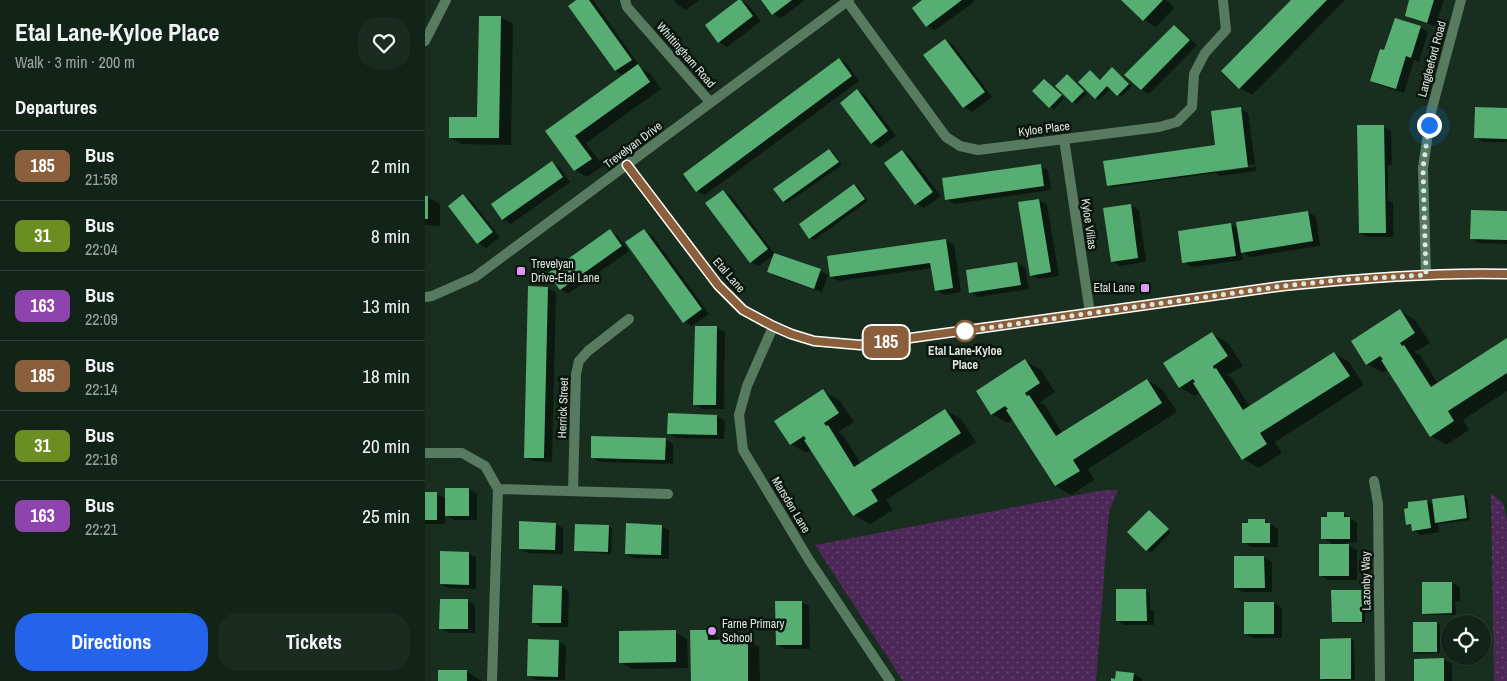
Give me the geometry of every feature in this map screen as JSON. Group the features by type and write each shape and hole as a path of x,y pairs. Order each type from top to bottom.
{"street":[{"path":"425,42 446,0"},
{"name":"Whittingham Road","path":"625,0 627,7 710,102"},
{"name":"Langleeford Road","path":"1426,275 1423,168 1431,112 1461,0"},
{"name":"Trevelyan Drive","path":"425,297 432,296 475,277 848,1"},
{"name":"Kyloe Place","path":"848,1 946,137 960,146 978,150 1159,127 1177,122 1192,107 1194,74 1205,53 1226,30 1223,1"},
{"name":"Kyloe Villas","path":"1064,139 1089,313"},
{"name":"Etal Lane","path":"627,165 718,285 743,310 791,334 814,341 860,345 1283,286 1341,280 1426,275 1507,274"},
{"name":"Herrick Street","path":"573,491 576,374 579,362 588,351 629,319"},
{"name":"Marsden Lane","path":"773,326 747,386 739,415 743,450 809,560 890,681"},
{"path":"425,453 462,453 485,466 498,489 492,681"},
{"name":"Lazonby Way","path":"1374,481 1377,504 1381,681"},
{"path":"498,489 668,494"}],"shaded area":[{"path":"1104,490 1118,490 1109,511 1096,681 903,681 815,545"},
{"path":"1491,493 1503,503 1507,519 1507,681 1494,681"}],"building":[{"path":"576,0 589,0 632,60 615,71 568,6"},
{"path":"738,0 741,0 753,16 718,43 705,25"},
{"path":"761,0 792,0 772,15"},
{"path":"922,0 962,0 926,27 912,8"},
{"path":"1121,0 1163,0 1143,21"},
{"path":"1291,0 1327,0 1239,89 1221,71"},
{"path":"1409,0 1434,0 1427,23 1405,16"},
{"path":"479,16 501,16 499,138 449,138 449,117 477,117"},
{"path":"1395,18 1421,26 1411,58 1406,56 1396,89 1370,81 1380,49 1384,50"},
{"path":"1174,25 1190,40 1141,90 1124,75"},
{"path":"945,39 985,92 963,108 923,55"},
{"path":"839,58 852,76 696,192 683,174"},
{"path":"638,64 650,82 575,136 592,159 574,171 545,131"},
{"path":"1112,67 1129,84 1117,96 1107,86 1095,99 1078,82 1090,70 1100,80"},
{"path":"1067,74 1084,91 1072,103 1055,86"},
{"path":"1044,79 1062,95 1049,108 1032,91"},
{"path":"857,89 888,131 871,144 840,103"},
{"path":"1241,107 1248,167 1107,186 1103,161 1215,145 1211,111"},
{"path":"1475,107 1507,108 1507,139 1474,138"},
{"path":"1357,125 1384,125 1386,233 1359,233"},
{"path":"829,149 839,162 783,202 773,189"},
{"path":"902,150 933,192 915,205 884,163"},
{"path":"552,161 563,177 502,220 491,204"},
{"path":"1041,164 1044,186 945,200 942,178"},
{"path":"854,184 865,199 809,239 799,224"},
{"path":"723,190 768,249 750,263 705,203"},
{"path":"463,194 493,232 477,244 448,206"},
{"path":"425,196 428,196 428,219 425,219"},
{"path":"1039,199 1051,272 1030,276 1018,202"},
{"path":"1131,204 1138,258 1111,262 1103,208"},
{"path":"1471,210 1507,211 1507,240 1470,239"},
{"path":"1308,211 1313,241 1241,253 1236,222"},
{"path":"1231,223 1236,256 1182,263 1178,231"},
{"path":"610,229 622,246 560,290 548,273"},
{"path":"644,229 702,309 683,323 625,242"},
{"path":"946,239 953,288 935,291 930,263 830,277 827,256"},
{"path":"774,253 821,269 814,289 767,272"},
{"path":"1017,262 1021,285 969,293 966,270"},
{"path":"528,286 548,287 544,458 524,458"},
{"path":"1400,309 1415,333 1400,343 1402,346 1404,345 1431,387 1507,338 1507,373 1448,411 1454,421 1430,437 1381,360 1383,359 1380,356 1366,365 1351,341"},
{"path":"695,326 717,326 716,405 693,405"},
{"path":"1212,332 1228,356 1213,366 1214,369 1216,368 1243,410 1334,352 1350,376 1260,433 1267,444 1242,460 1193,383 1195,382 1193,379 1179,388 1163,363"},
{"path":"1025,359 1040,383 1025,393 1027,396 1029,395 1056,436 1147,379 1162,403 1073,460 1080,471 1055,486 1006,410 1008,409 1005,406 991,415 976,391"},
{"path":"823,389 839,413 824,423 826,426 828,425 854,467 945,409 961,433 871,490 878,501 853,516 804,440 806,439 804,436 790,445 774,421"},
{"path":"668,413 717,415 717,435 667,434"},
{"path":"591,436 666,438 665,460 591,458"},
{"path":"445,488 469,488 469,516 445,516"},
{"path":"425,492 437,492 437,520 425,520"},
{"path":"1464,495 1467,518 1435,523 1432,499"},
{"path":"1427,500 1431,528 1412,531 1411,524 1406,525 1404,509 1408,508 1408,502"},
{"path":"1149,510 1169,529 1146,551 1127,532"},
{"path":"1327,512 1344,512 1344,517 1350,517 1350,539 1321,539 1321,517 1327,517"},
{"path":"1248,519 1265,519 1265,523 1270,523 1270,543 1242,543 1242,523 1248,523"},
{"path":"519,521 556,523 555,550 519,549"},
{"path":"626,523 662,525 661,555 625,554"},
{"path":"575,524 609,525 608,552 574,551"},
{"path":"1319,544 1349,544 1349,576 1319,576"},
{"path":"440,551 469,552 469,585 440,584"},
{"path":"1234,556 1264,556 1265,588 1234,588"},
{"path":"1422,582 1452,582 1452,613 1422,614"},
{"path":"533,585 562,586 561,623 532,623"},
{"path":"1116,589 1146,589 1147,621 1116,621"},
{"path":"1331,590 1362,590 1362,622 1332,622"},
{"path":"440,599 468,599 468,629 439,629"},
{"path":"775,601 802,601 802,645 776,645"},
{"path":"1244,602 1274,602 1274,634 1244,634"},
{"path":"1413,622 1437,622 1437,652 1413,652"},
{"path":"676,630 676,662 619,663 619,631"},
{"path":"690,630 707,630 708,640 748,639 748,681 691,681"},
{"path":"1351,638 1351,679 1320,679 1320,639"},
{"path":"528,639 559,640 558,677 527,676"},
{"path":"1441,658 1441,665 1444,665 1444,681 1414,681 1414,659"},
{"path":"438,670 467,670 467,681 438,681"},
{"path":"1116,671 1134,673 1133,681 1111,681 1111,678 1115,679"}],"bus line":[{"name":"185","path":"627,165 718,285 743,310 791,334 824,343 860,345 1283,286 1341,280 1426,275 1507,274"}],"place":[{"name":"Trevelyan Drive-Etal Lane","path":"521,271"},
{"name":"Etal Lane","path":"1145,288"},
{"name":"Etal Lane-Kyloe Place","path":"965,331"},
{"name":"Farne Primary School","path":"712,631"}],"route":[{"path":"965,331 1283,286 1341,280 1426,275 1423,168 1429,125"}]}
